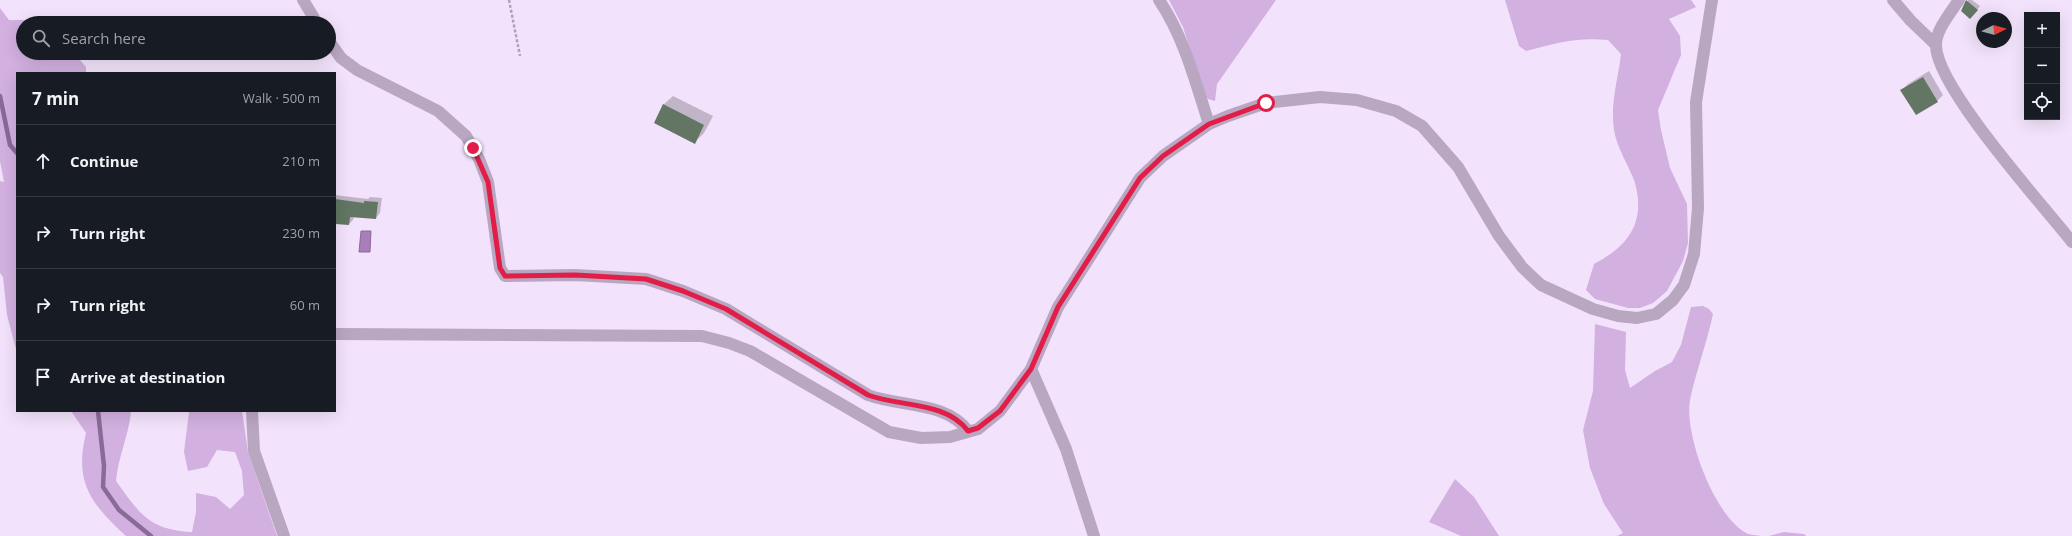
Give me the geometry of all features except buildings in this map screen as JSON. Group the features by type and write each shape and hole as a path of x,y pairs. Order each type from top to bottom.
{"street":[{"path":"303,0 313,16"},
{"path":"1159,0 1171,18 1181,41 1209,124"},
{"path":"336,334 702,336 729,343 750,352 889,432 921,438 950,437 978,428 1000,411 1031,369 1058,307 1140,178 1163,156 1209,124 1266,103 1320,97 1357,100 1396,111 1422,126 1443,147 1458,167 1499,236 1522,267 1541,285 1593,309 1618,316 1637,318 1656,314 1674,300 1684,285 1694,254 1698,208 1696,102 1712,0"},
{"path":"1893,0 1911,21 1935,44 1942,69 1954,92 1993,144 2072,242"},
{"path":"1935,44 1940,30 1959,0"},
{"path":"336,51 341,58 358,70 438,112 466,136 479,159 488,182 500,268 505,276 575,275 646,279 683,291 726,309 868,395 882,401 942,412 956,418 968,431"},
{"path":"1031,369 1066,449 1094,536"},
{"path":"252,412 254,451 284,536"}],"path":[{"path":"509,0 520,56"}],"shaded area":[{"path":"1169,0 1276,0 1217,84 1215,101 1208,99 1204,95 1183,27"},
{"path":"1505,0 1691,0 1696,7 1669,19 1680,36 1681,55 1658,110 1670,168 1687,204 1688,243 1683,261 1667,291 1653,303 1640,308 1628,308 1595,299 1586,290 1594,264 1606,257 1625,241 1636,221 1638,210 1638,197 1635,183 1618,144 1614,130 1613,110 1621,54 1608,40 1597,39 1566,41 1526,51 1519,46"},
{"path":"0,8 9,20 16,20 16,60 80,60 86,67 86,72 16,72 16,349 7,315 3,277 0,273 0,181 4,182 0,161"},
{"path":"361,231 371,231 370,252 359,252"},
{"path":"1703,306 1709,309 1713,314 1690,400 1689,415 1697,453 1704,473 1723,510 1734,524 1746,533 1761,536 1617,536 1623,533 1604,504 1590,468 1583,430 1593,391 1595,324 1626,332 1625,370 1630,388 1655,371 1672,362 1681,345 1691,307"},
{"path":"72,412 131,412 116,481 146,518 165,528 177,531 192,532 196,512 196,493 216,497 230,509 244,495 242,471 235,452 217,450 207,467 188,471 184,452 189,412 242,412 248,452 277,536 126,536 103,513 94,502 88,490 82,465 86,433"},
{"path":"1455,479 1474,497 1499,536 1461,536 1429,522"},
{"path":"1784,532 1804,534 1806,536 1769,536"}],"waterway":[{"path":"0,96 10,145 16,152"},
{"path":"98,412 104,466 103,487 119,510 151,536"}],"route":[{"path":"473,148 488,182 495,223 500,268 505,276 575,275 646,279 683,291 726,309 790,346 868,395 882,401 942,412 956,418 968,431 978,428 1000,411 1031,369 1058,307 1140,178 1163,156 1209,124 1266,103"}]}
